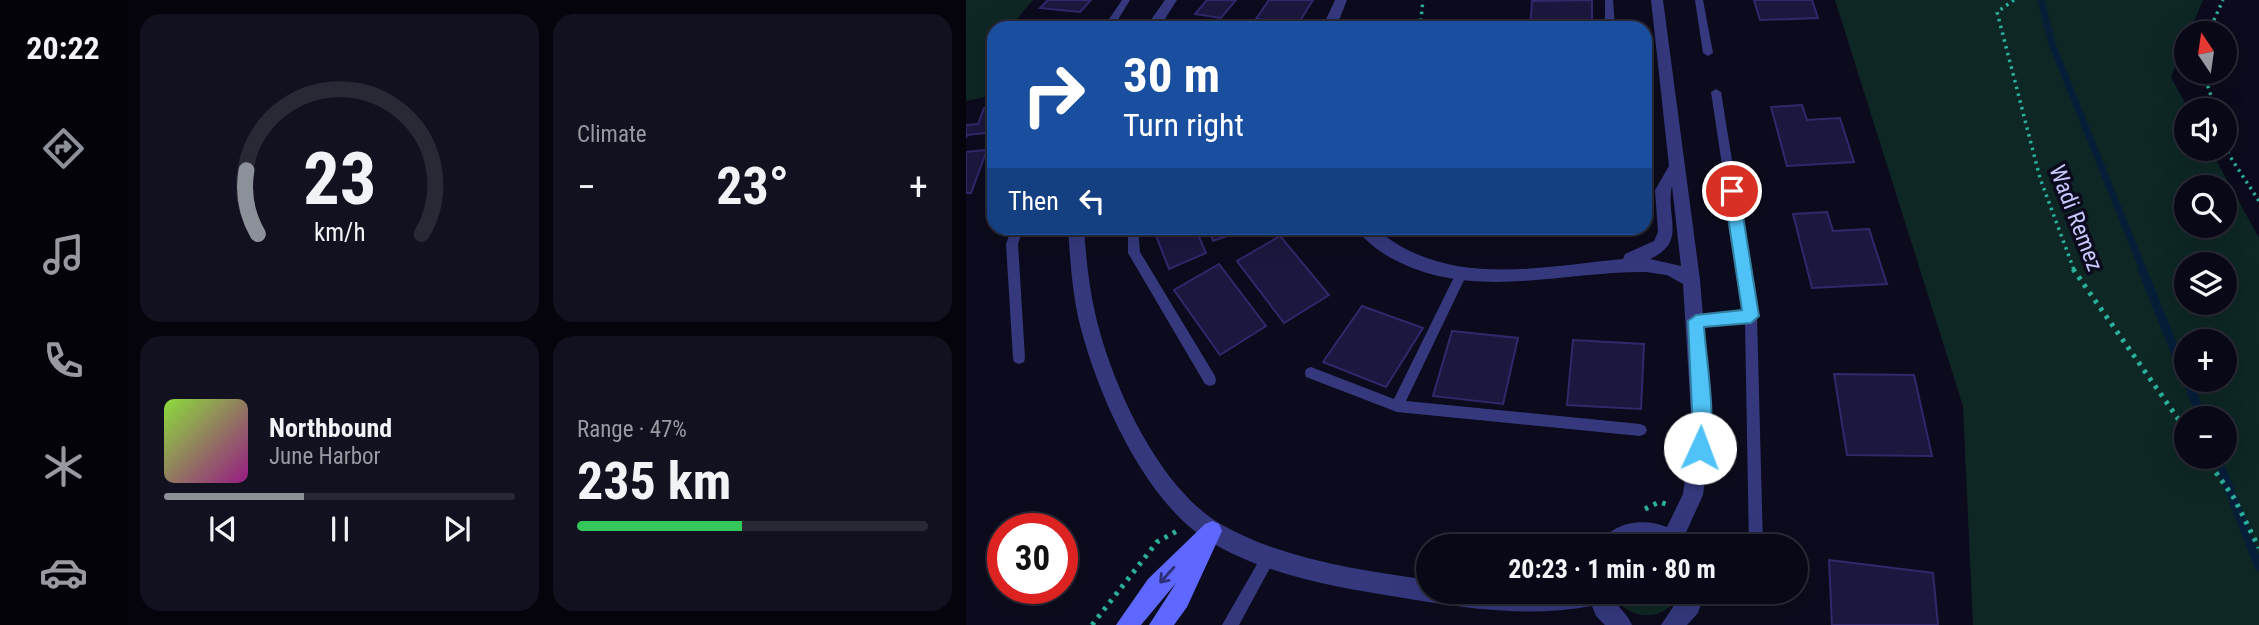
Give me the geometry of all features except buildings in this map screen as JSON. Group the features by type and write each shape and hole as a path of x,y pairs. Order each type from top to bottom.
{"main road":[{"path":"1127,625 1156,587 1212,531"},
{"path":"1160,625 1179,599 1212,531"}],"street":[{"path":"1157,21 1171,0"},
{"path":"1332,21 1341,0"},
{"path":"1657,0 1696,321 1702,429 1693,495 1679,534"},
{"path":"1608,267 1657,251 1667,236 1663,188 1678,166"},
{"path":"1077,235 1079,268 1091,333 1137,444 1174,496 1212,531 1269,557 1355,579 1416,590"},
{"path":"1374,235 1392,250 1460,276 1538,274 1658,265 1680,272 1691,280"},
{"path":"1629,534 1645,531 1653,534"},
{"path":"1602,604 1621,625"},
{"path":"1672,625 1690,604"}],"lane":[{"path":"1112,21 1126,0"},
{"path":"1609,0 1610,21"},
{"path":"1699,0 1708,53"},
{"path":"1716,92 1751,316 1756,534"},
{"path":"1015,235 1012,244 1019,358"},
{"path":"1133,235 1134,253 1210,380"},
{"path":"1397,405 1460,276"},
{"path":"1696,321 1751,316"},
{"path":"1311,373 1397,405 1640,430"},
{"path":"1230,625 1269,557"}],"path":[{"path":"1421,21 1423,0"},
{"name":"Wadi Remez","path":"2014,0 1997,12 2040,178 2074,271 2174,413"},
{"path":"2213,21 2222,0"},
{"path":"2233,161 2259,201"},
{"path":"2213,469 2234,498 2259,548"}],"green space":[{"path":"966,0 1033,0 1017,19 1044,21 987,21 987,96 966,101"},
{"path":"1835,0 2203,0 2194,21 2174,21 2174,70 2171,77 2182,98 2174,98 2174,161 2217,161 2224,175 2174,175 2174,238 2237,238 2237,198 2259,238 2259,625 1973,625 1963,406"},
{"path":"1620,604 1672,604 1656,614 1646,615 1626,609"}],"waterway":[{"path":"2041,0 2052,44 2143,270"},
{"path":"2142,269 2174,348"},
{"path":"2192,392 2197,406"},
{"path":"2222,469 2259,567"}],"route":[{"path":"1700,448 1702,429 1696,321 1751,316 1732,191"}]}
